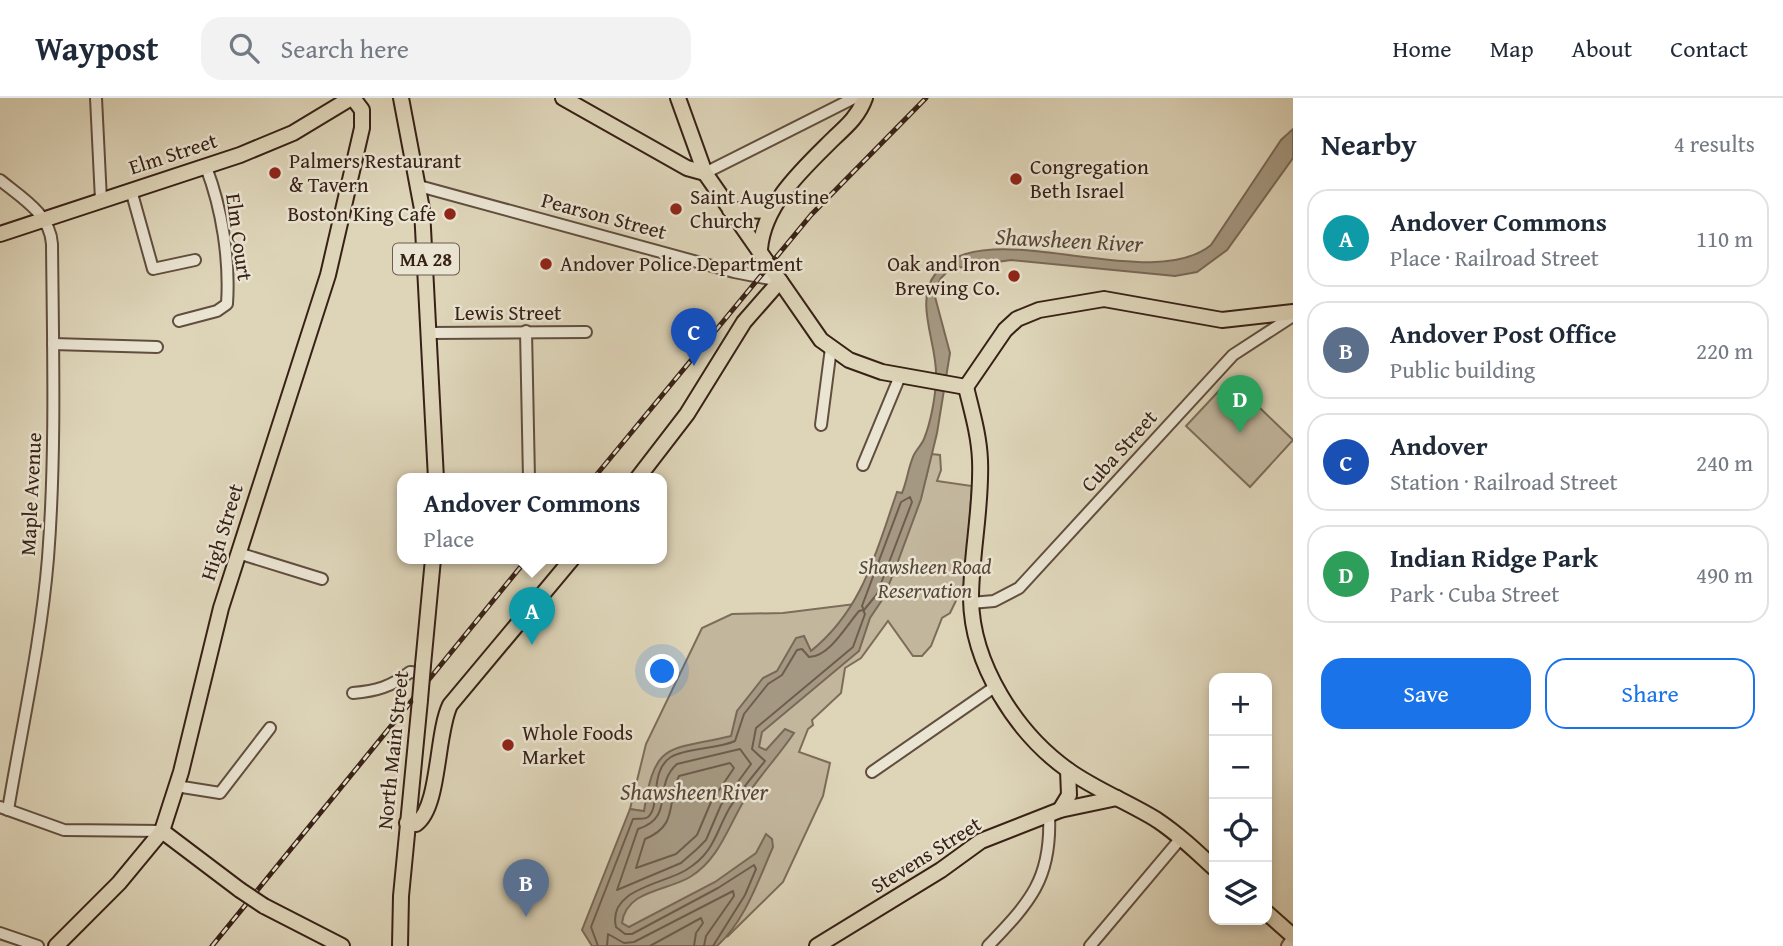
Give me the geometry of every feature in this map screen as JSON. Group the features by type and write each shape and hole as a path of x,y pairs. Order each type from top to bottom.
{"main road":[{"name":"Elm Street","path":"0,234 206,167 293,133 352,98"},
{"name":"High Street","path":"56,946 119,883 162,831 176,786 207,658 238,553 333,257 362,128 362,110 352,98"},
{"path":"563,98 687,168 705,173"},
{"path":"678,98 705,173 812,328 831,348 849,360 900,376 959,386"},
{"path":"760,249 771,211 807,166 855,117 865,98"},
{"name":"MA 28","path":"401,99 419,186 436,473"},
{"path":"730,210 771,211"},
{"path":"642,473 687,414 738,331 780,281"},
{"path":"959,386 1005,330 1017,319 1039,310 1111,299 1222,320 1293,314"},
{"path":"959,386 978,437 980,463 971,603 976,637 996,686 1017,719 1068,770 1181,838 1209,863"},
{"name":"North Main Street","path":"400,946 407,823 432,564"},
{"path":"407,823 416,824 425,813 432,791 441,730 450,705 568,564"},
{"path":"1054,812 1069,795 1068,770"},
{"name":"Stevens Street","path":"817,946 919,884 981,841 1054,812 1117,798"},
{"path":"162,831 240,890 342,946"},
{"path":"1272,918 1293,937"}],"street":[{"path":"96,98 101,200"},
{"path":"705,173 854,98"},
{"name":"Elm Court","path":"179,321 217,311 227,304 229,282 220,218 206,167"},
{"path":"0,180 46,219"},
{"name":"Pearson Street","path":"419,186 734,272 780,281"},
{"path":"131,190 153,269 195,260"},
{"name":"Maple Avenue","path":"4,809 40,629 48,560 52,482 53,344 52,244 51,229 46,219"},
{"name":"Cuba Street","path":"971,603 994,601 1019,588 1233,355 1293,314"},
{"path":"526,331 529,473"},
{"name":"Lewis Street","path":"429,332 586,332"},
{"path":"53,344 157,347"},
{"path":"821,425 831,348"},
{"path":"863,465 900,376"},
{"path":"238,553 323,579"},
{"path":"353,693 377,691 422,669"},
{"path":"872,772 996,686"},
{"path":"176,786 220,793 270,728"},
{"path":"4,809 64,831 162,831"},
{"path":"988,946 1038,886 1054,812"},
{"path":"1090,946 1181,838"},
{"path":"0,933 38,946"},
{"path":"1287,946 1293,937"}],"green space":[{"path":"1230,379 1293,440 1250,487 1186,426"},
{"name":"Shawsheen Road Reservation","path":"931,454 940,455 941,470 937,481 972,486 965,582 950,613 942,618 931,646 922,656 913,656 888,621 861,658 845,668 841,693 812,720 813,725 808,729 799,752 830,763 823,796 783,882 727,937 733,920 626,932 609,918 638,894 689,877 744,758 766,724 827,670 926,478"},
{"path":"855,604 831,635 810,652 725,760 662,815 630,809 646,744 702,628 732,614 783,613"}],"water":[{"name":"Shawsheen River","path":"1293,129 1293,158 1227,250 1197,272 1175,276 1011,260 950,269 941,278 934,293 950,353 937,433 921,499 884,597 870,618 859,651 762,732 759,747 766,750 785,729 794,733 748,794 724,839 709,860 701,869 681,882 639,898 625,912 622,923 629,927 715,882 756,853 766,834 772,839 773,847 750,900 735,925 717,946 592,946 582,930 630,809 644,811 653,771 660,760 668,752 679,748 731,736 737,711 763,678 777,671 796,638 804,636 811,651 829,635 856,598 874,558 897,492 902,493 911,462 924,439 931,416 936,364 926,310 929,284 936,273 959,256 990,250 1028,250 1149,262 1183,258 1211,245 1281,140"}],"railway":[{"path":"598,473 811,215 926,98"},
{"path":"212,946 523,564"}],"place":[{"name":"Palmers Restaurant & Tavern","path":"275,173"},
{"name":"Congregation Beth Israel","path":"1016,179"},
{"name":"Saint Augustine Church","path":"676,209"},
{"name":"Boston King Cafe","path":"450,214"},
{"name":"Andover Police Department","path":"546,264"},
{"name":"Oak and Iron Brewing Co.","path":"1014,276"},
{"name":"Andover","path":"694,366"},
{"name":"Indian Ridge Park","path":"1240,433"},
{"name":"Andover Commons","path":"532,645"},
{"name":"Whole Foods Market","path":"508,745"},
{"name":"Andover Post Office","path":"526,917"}]}
